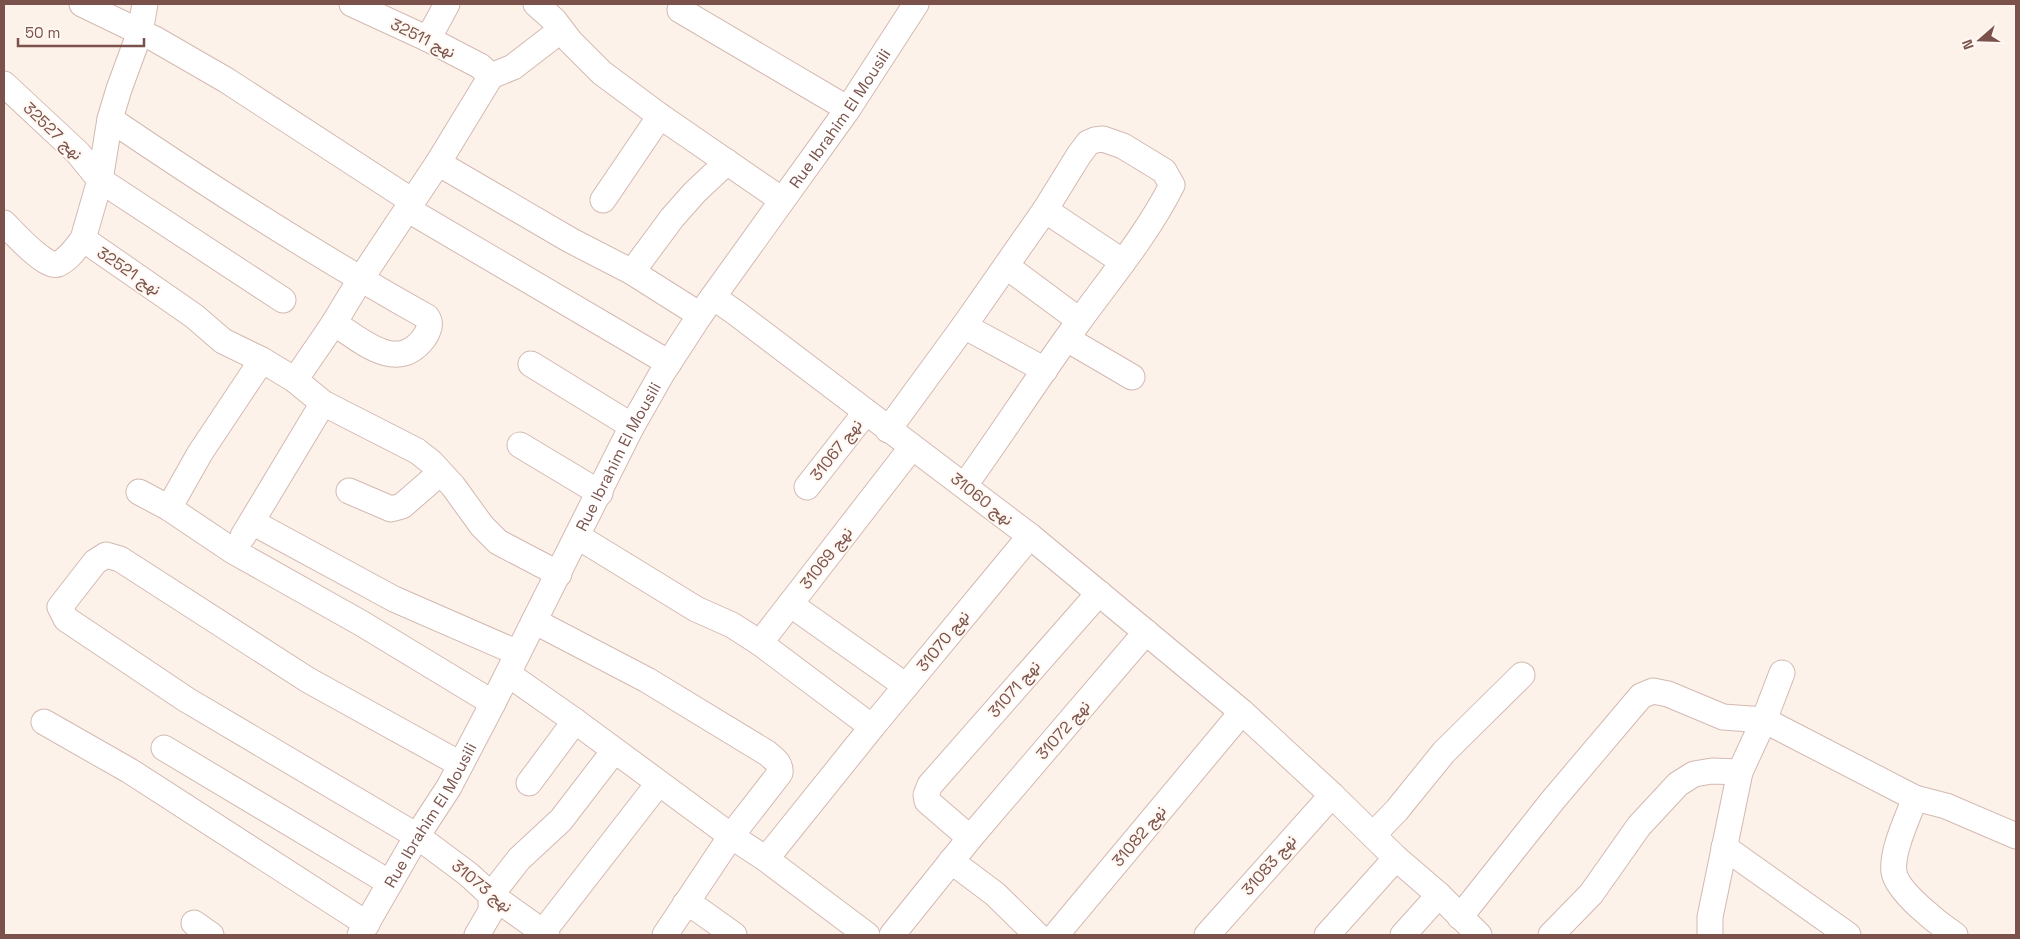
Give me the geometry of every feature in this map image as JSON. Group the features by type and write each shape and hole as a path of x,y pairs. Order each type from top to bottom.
{"street":[{"path":"82,4 156,39 226,80 409,205 669,363"},
{"path":"83,239 96,191 110,119 140,32 145,4"},
{"name":"نهج 32511","path":"352,4 428,39 480,66 491,76"},
{"path":"428,39 447,4"},
{"path":"536,4 554,20 570,41 602,73 660,116 782,200"},
{"name":"Rue Ibrahim El Mousili","path":"364,930 417,836 448,787 494,703 632,426 669,363 706,306 848,109 916,4"},
{"path":"680,10 848,109"},
{"path":"295,380 334,324 360,280 438,162 491,76 513,67 561,30"},
{"name":"نهج 32527","path":"4,84 78,153 96,191 282,300"},
{"path":"603,200 660,116"},
{"path":"110,119 193,176 360,280 427,317 430,323 427,333 413,349 396,356 384,354 334,324"},
{"path":"888,430 1006,266 1045,210 1078,155 1088,143 1103,139 1123,146 1164,170 1172,181 1165,199 1123,262 1073,329 965,485"},
{"name":"نهج 31060","path":"438,162 570,240 632,272 706,306 744,318 888,430 965,485 1030,536 1242,712 1332,795"},
{"path":"632,272 672,218 695,192 728,162"},
{"path":"1045,210 1123,262"},
{"name":"نهج 32521","path":"4,223 51,265 57,265 68,257 83,239 194,316 223,340 295,380 322,403 417,451 453,486 482,526 498,542 559,574"},
{"path":"1006,266 1073,329 1132,377"},
{"path":"964,326 1045,370"},
{"path":"169,508 200,453 262,360"},
{"path":"531,364 632,426"},
{"path":"233,551 322,403"},
{"name":"نهج 31067","path":"807,487 866,412"},
{"path":"520,445 600,493"},
{"name":"نهج 31069","path":"760,643 912,447"},
{"path":"349,491 391,509 402,506 440,473"},
{"path":"139,492 169,508 233,551 361,623 494,703"},
{"path":"252,522 513,664 575,721 614,751 731,836 766,859 867,935"},
{"path":"577,536 696,609 732,625 760,643 872,727"},
{"name":"نهج 31070","path":"766,859 1030,536"},
{"name":"نهج 31073","path":"460,764 308,680 120,559 106,555 95,562 60,607 66,619 187,700 417,836 468,874 491,895 545,934"},
{"name":"نهج 31071","path":"975,833 927,801 926,795 930,785 1099,593"},
{"path":"790,604 906,686"},
{"path":"534,621 647,680 767,753 778,762 780,768 777,778 731,836 665,935"},
{"name":"نهج 31072","path":"892,935 951,861 1146,632"},
{"path":"1710,935 1710,917 1740,772 1764,720 1782,673"},
{"path":"1373,834 1397,810 1444,752 1522,675"},
{"path":"1460,916 1553,800 1641,696 1652,691 1668,694 1724,717 1764,720 1915,798 1953,808 2016,836"},
{"name":"نهج 31082","path":"1062,933 1242,712"},
{"path":"529,783 575,721"},
{"path":"44,722 130,771 364,930"},
{"path":"164,748 390,883"},
{"path":"477,935 491,911 491,895 519,859 561,820 614,751"},
{"path":"1551,935 1591,894 1639,826 1678,784 1694,774 1712,771 1740,772"},
{"path":"545,934 658,784"},
{"path":"1332,795 1479,935"},
{"name":"نهج 31083","path":"1207,935 1332,795"},
{"path":"1915,798 1896,854 1894,871 1896,879 1928,916 1955,935"},
{"path":"1724,847 1848,935"},
{"path":"1327,935 1396,858"},
{"path":"951,861 994,894 1037,935"},
{"path":"1403,935 1439,895"},
{"path":"685,904 698,910 734,935"}]}
